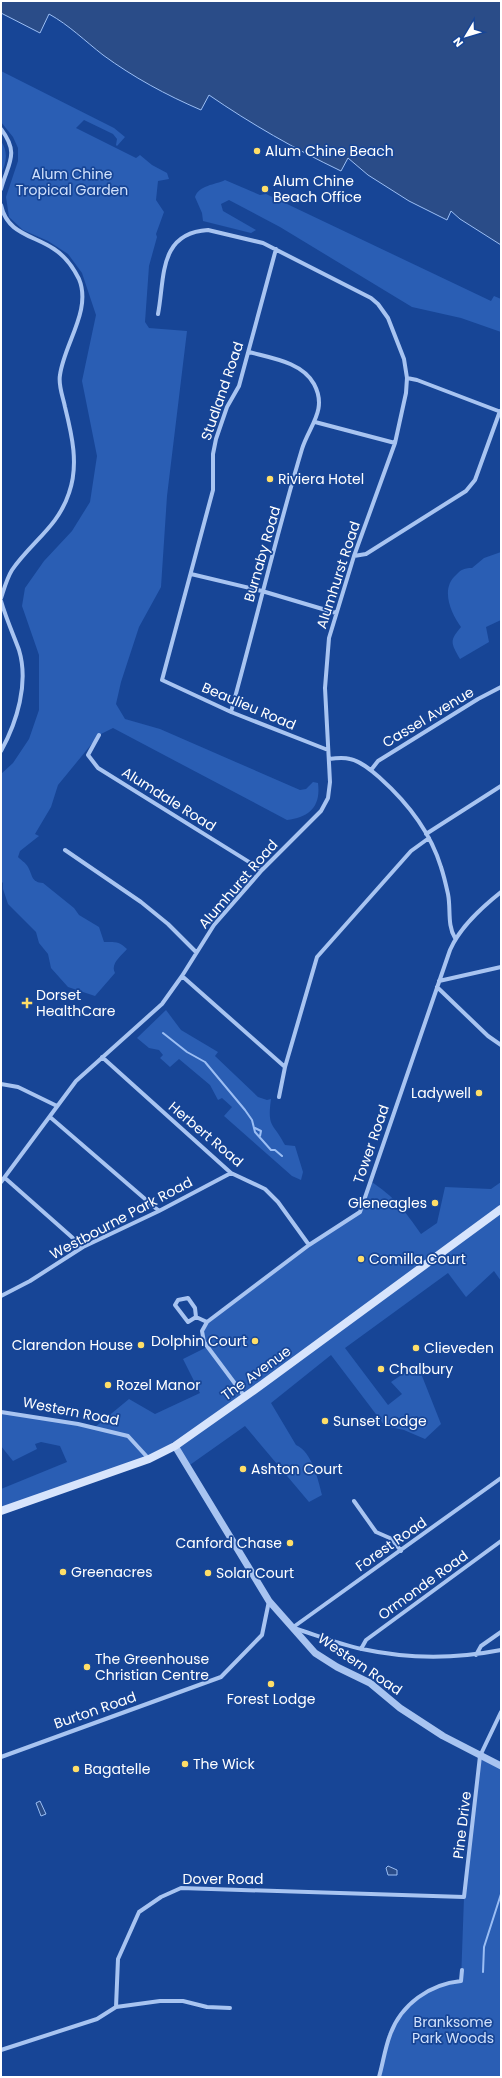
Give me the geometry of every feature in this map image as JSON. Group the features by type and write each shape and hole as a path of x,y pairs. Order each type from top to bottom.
{"main road":[{"name":"The Avenue","path":"1,1511 149,1459 175,1446 245,1397 501,1209"}],"street":[{"path":"1,129 9,140 12,151 11,164 1,189"},
{"path":"1,205 9,224 17,231 55,249 65,258 73,268 80,281 81,295 81,308 62,361 60,376 74,450 74,468 70,493 57,520 28,550 11,571 1,599 19,651 22,681 17,715 1,751"},
{"name":"Alumhurst Road","path":"1,1182 76,1081 162,1004 182,976 214,925 262,870 321,811 328,798 330,782 325,688 329,638 354,556 394,443 403,407 407,378 404,359 398,339 388,318 378,304 355,289 263,243 210,230 199,230 184,237 168,254 164,265 158,314"},
{"name":"Studland Road","path":"162,680 213,490 213,454 216,438 227,407 239,386 276,249"},
{"name":"Burnaby Road","path":"231,712 262,591 303,447 315,422 320,402 314,384 306,373 278,360 248,352"},
{"path":"354,556 366,554 466,491 476,480 500,411 417,380 407,378"},
{"path":"315,422 394,443"},
{"path":"191,574 262,591 336,613"},
{"name":"Beaulieu Road","path":"162,680 231,712 328,750"},
{"name":"Cassel Avenue","path":"371,770 378,761 478,699 501,687"},
{"name":"Alumdale Road","path":"99,735 88,755 98,768 262,870"},
{"path":"329,759 340,757 351,759 371,770 407,804 427,836 441,866 448,894 451,931 455,938 486,904 501,892"},
{"path":"279,1097 285,1067 317,957 411,851 427,836 501,786"},
{"path":"65,850 140,902 168,924 196,952"},
{"name":"Tower Road","path":"207,1322 309,1245 360,1212 455,938"},
{"path":"439,981 501,967"},
{"path":"182,976 285,1067"},
{"path":"437,987 488,1036 501,1045"},
{"name":"Herbert Road","path":"102,1057 231,1173 265,1189 278,1202 309,1245"},
{"path":"1,1084 18,1087 57,1106"},
{"path":"50,1117 159,1211"},
{"name":"Westbourne Park Road","path":"1,1296 30,1281 83,1247 159,1211 231,1173"},
{"path":"5,1178 83,1247"},
{"path":"188,1298 195,1308 196,1317 188,1322 175,1305 178,1300 188,1298"},
{"path":"196,1317 207,1322 202,1331 204,1342 245,1397"},
{"name":"Western Road","path":"1,1412 78,1424 128,1436 149,1459"},
{"name":"Western Road","path":"175,1446 269,1601 315,1653 337,1667 370,1683 400,1708 431,1728 480,1756 501,1766"},
{"name":"Forest Road","path":"292,1628 501,1478"},
{"path":"354,1501 376,1532 392,1539 401,1551"},
{"name":"Ormonde Road","path":"361,1649 366,1640 501,1541"},
{"name":"Burton Road","path":"1,1757 220,1677 262,1635 269,1601"},
{"path":"292,1628 361,1649 421,1658 476,1655 501,1650"},
{"path":"476,1655 481,1646 501,1632"},
{"name":"Pine Drive","path":"464,1897 480,1756 501,1712"},
{"name":"Dover Road","path":"116,2007 118,1959 139,1912 161,1897 181,1888 464,1897"},
{"path":"379,2077 390,2034 400,2017 417,1998 433,1987 461,1981 462,1970"},
{"path":"1,2050 97,2019 116,2007 160,2001 183,2001 207,2007 230,2008"}],"green space":[{"name":"Alum Chine Tropical Garden","path":"1,71 114,128 125,137 117,146 117,139 113,134 84,120 76,128 136,158 140,155 152,165 167,173 169,179 158,181 156,200 164,212 156,234 157,237 149,266 145,322 149,328 187,331 167,496 161,587 139,627 121,682 116,704 125,719 160,729 300,790 306,789 313,782 318,783 318,798 312,809 302,816 287,820 113,728 99,735 58,785 51,807 35,834 39,836 20,851 18,857 25,863 34,880 43,883 74,908 79,915 99,927 104,942 117,942 127,949 115,963 115,973 95,996 68,987 51,968 48,954 39,943 36,932 8,904 3,889 3,882 1,884 1,774 13,763 29,739 39,710 39,655 22,606 25,588 44,561 72,531 90,502 97,456 82,381 96,315 82,273 68,254 48,241 23,230 9,217 6,197 18,161 18,148 13,137 1,122"},
{"path":"1,141 5,149 6,157 5,165 1,173"},
{"path":"225,180 260,195 266,194 491,301 494,296 501,299 501,332 461,318 412,307 280,227 229,200 221,204 223,211 256,230 251,233 203,221 202,213 195,197 197,193 204,188"},
{"path":"501,552 501,620 486,627 489,642 460,659 453,646 453,639 461,627 454,615 449,601 448,594 451,581 464,569 472,568 484,558"},
{"path":"166,1010 181,1030 218,1052 215,1056 258,1097 267,1100 271,1099 270,1115 272,1124 285,1145 295,1146 303,1172 301,1180 292,1176 224,1116 232,1107 222,1098 218,1100 210,1085 179,1059 170,1067 160,1058 163,1055 159,1050 149,1048 137,1038"},
{"path":"370,1181 386,1192 398,1204 421,1234 437,1223 445,1187 491,1189 501,1182 501,1281 494,1271 466,1297 448,1273 345,1348 388,1405 402,1394 391,1382 416,1365 422,1376 441,1424 425,1439 404,1430 385,1426 331,1355 271,1403 296,1445 302,1449 314,1467 322,1495 309,1502 245,1426 187,1467 175,1447 1,1511 1,1489 67,1462 60,1446 41,1442 35,1444 37,1449 13,1461 1,1446 1,1412 94,1428 129,1399 155,1414 200,1393 183,1359 207,1347 202,1331 207,1322 309,1245 359,1212"},
{"name":"Branksome Park Woods","path":"480,1756 501,1766 501,2077 379,2077 390,2038 402,2013 421,1994 434,1987 461,1981 464,1897"}],"shaded area":[{"path":"1,1 501,1 501,245 460,219 451,211 447,220 409,201 368,175 348,158 341,171 307,154 257,126 209,95 201,110 163,92 114,63 70,28 49,14 40,33 1,13"},
{"path":"40,1801 46,1814 41,1816 36,1803"},
{"path":"388,1866 397,1870 397,1875 388,1875 386,1868"}],"waterway":[{"path":"163,1033 187,1052 205,1062 245,1110 252,1120 255,1132 271,1150 275,1150 282,1156"},
{"path":"255,1128 261,1131 260,1136"},
{"path":"483,1972 484,1947 501,1894"}],"place":[{"name":"Alum Chine Beach","path":"257,151"},
{"name":"Alum Chine Beach Office","path":"265,189"},
{"name":"Riviera Hotel","path":"270,479"},
{"name":"Dorset HealthCare","path":"27,1003"},
{"name":"Ladywell","path":"479,1093"},
{"name":"Gleneagles","path":"435,1203"},
{"name":"Comilla Court","path":"361,1259"},
{"name":"Dolphin Court","path":"255,1341"},
{"name":"Clarendon House","path":"141,1345"},
{"name":"Clieveden","path":"416,1348"},
{"name":"Chalbury","path":"381,1369"},
{"name":"Rozel Manor","path":"108,1385"},
{"name":"Sunset Lodge","path":"325,1421"},
{"name":"Ashton Court","path":"243,1469"},
{"name":"Canford Chase","path":"290,1543"},
{"name":"Greenacres","path":"63,1572"},
{"name":"Solar Court","path":"208,1573"},
{"name":"The Greenhouse Christian Centre","path":"87,1667"},
{"name":"Forest Lodge","path":"271,1684"},
{"name":"The Wick","path":"185,1764"},
{"name":"Bagatelle","path":"76,1769"}]}
